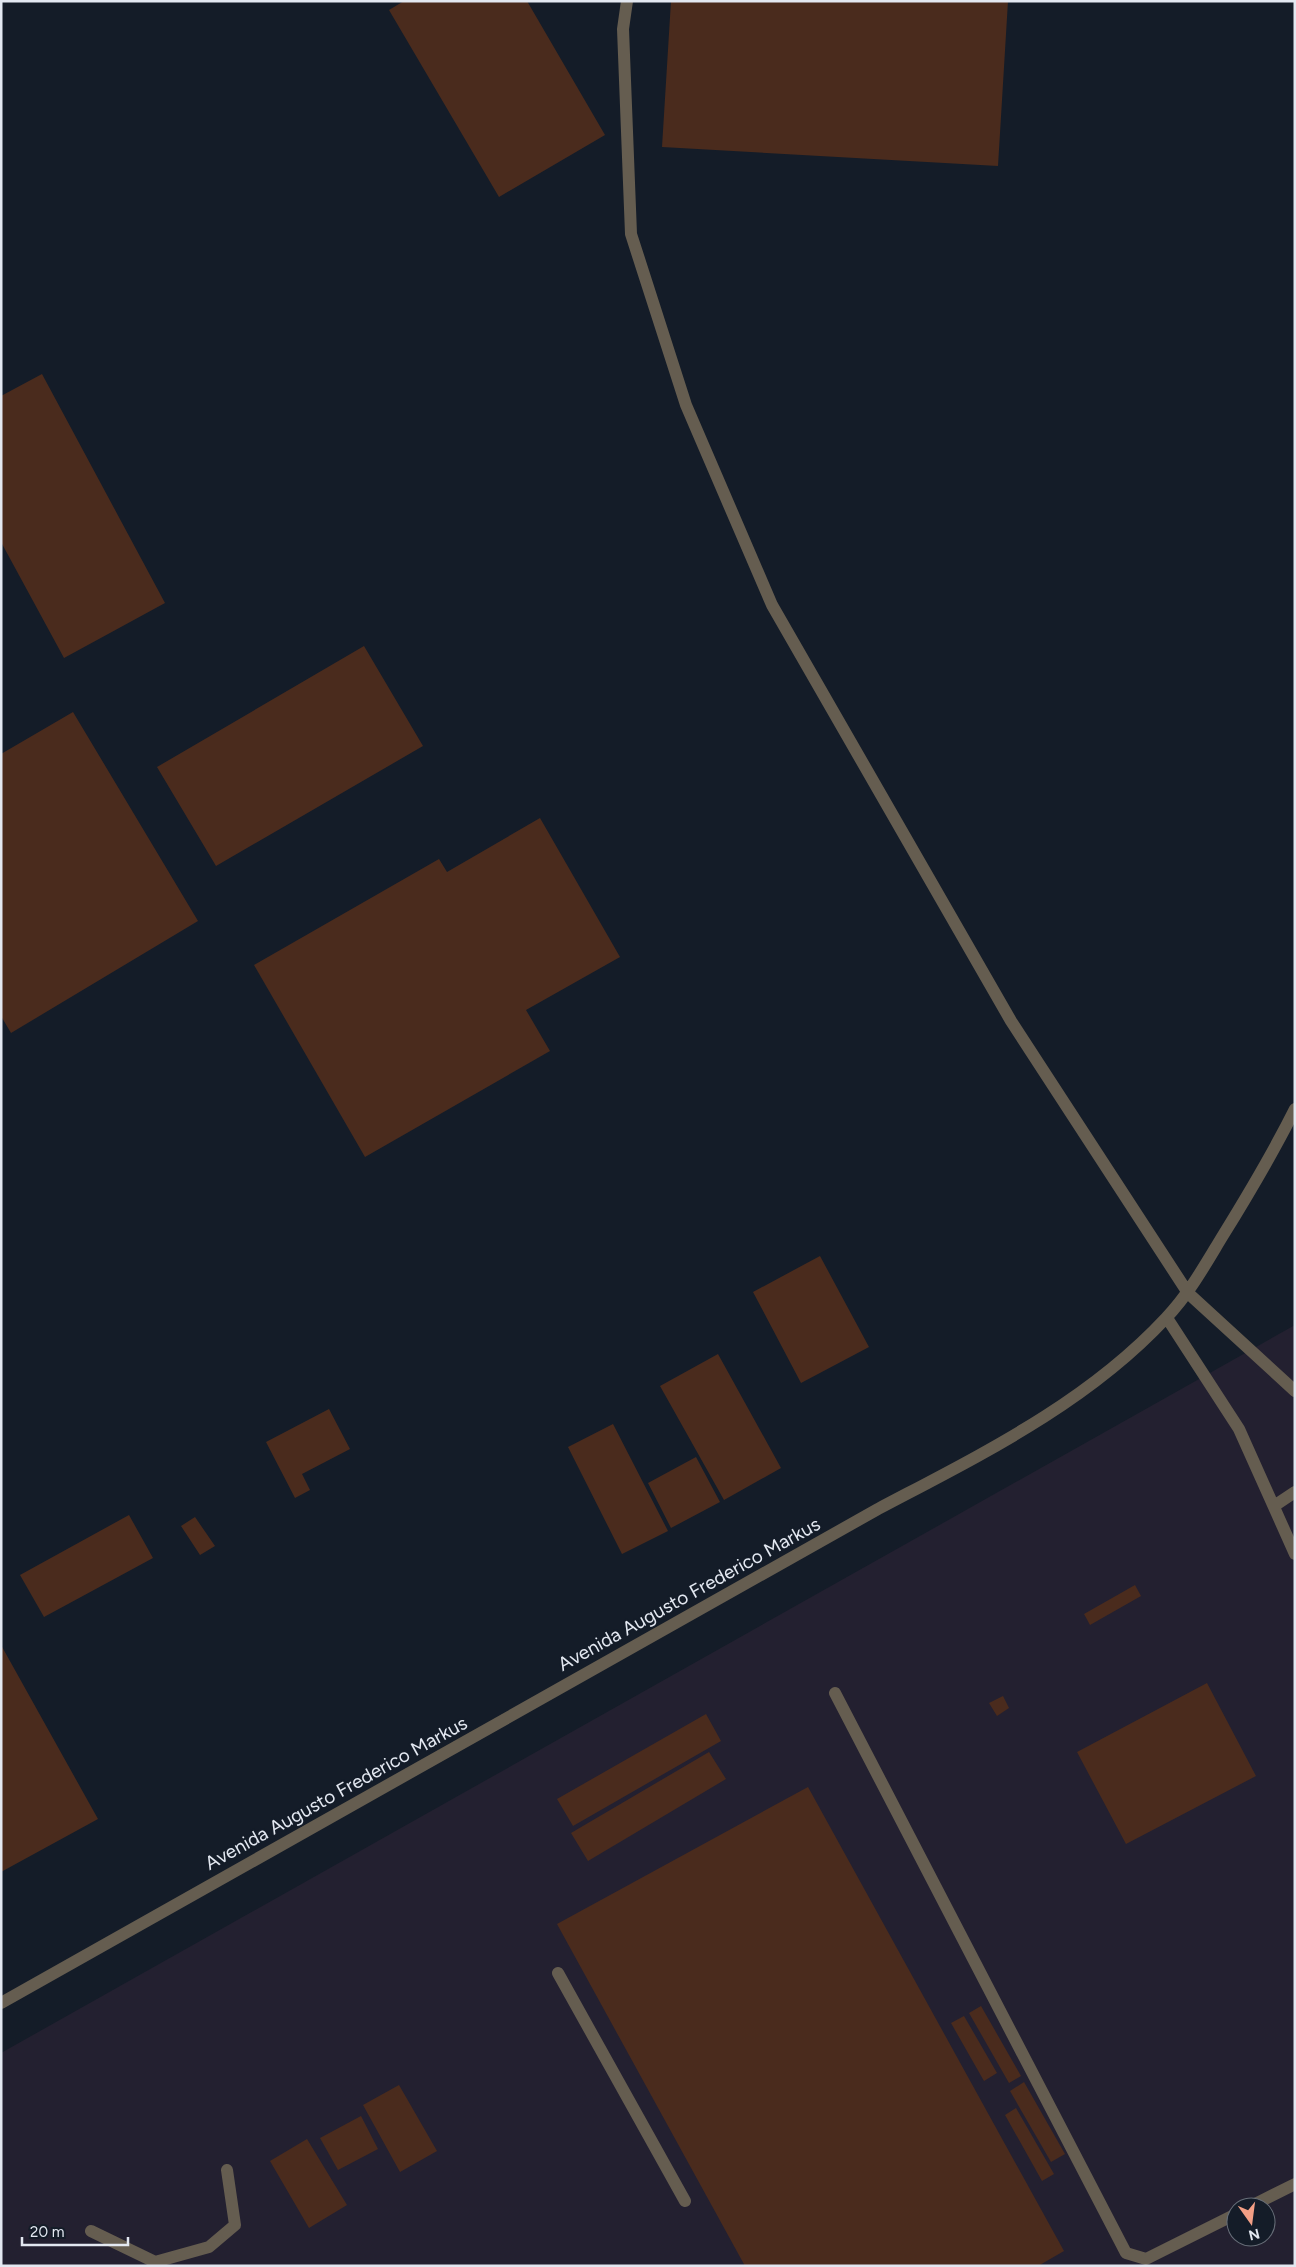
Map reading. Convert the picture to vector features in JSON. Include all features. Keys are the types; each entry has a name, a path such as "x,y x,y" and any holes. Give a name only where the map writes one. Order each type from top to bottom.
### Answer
{"street":[{"path":"628,1 623,29 631,234 686,405 768,596 1011,1021 1188,1292 1295,1391"},
{"name":"Avenida Augusto Frederico Markus","path":"1,2003 869,1514 1020,1433 1118,1366 1167,1318 1188,1292 1269,1161 1295,1109"},
{"path":"1167,1318 1239,1429 1295,1554"},
{"path":"1274,1506 1295,1492"},
{"path":"835,1693 1126,2254 1146,2259 1226,2219"},
{"path":"558,1973 685,2201"},
{"path":"92,2231 156,2262 209,2247 235,2225 227,2170"},
{"path":"1269,2197 1295,2184"}],"shaded area":[{"path":"1295,1325 1295,2266 1,2266 1,2053"}],"building":[{"path":"404,1 527,1 605,135 499,197 389,10"},
{"path":"671,1 1008,1 998,166 662,147"},
{"path":"42,374 165,603 64,658 1,542 1,396"},
{"path":"364,646 423,746 216,866 157,767"},
{"path":"73,712 198,921 11,1033 1,1016 1,754"},
{"path":"540,818 620,957 526,1010 550,1051 365,1157 254,965 439,859 447,872"},
{"path":"820,1256 869,1347 801,1383 753,1292"},
{"path":"718,1354 781,1468 724,1500 660,1386"},
{"path":"329,1409 350,1449 302,1474 310,1490 295,1498 266,1442"},
{"path":"613,1424 668,1531 622,1554 568,1447"},
{"path":"696,1457 720,1502 671,1528 648,1483"},
{"path":"129,1515 153,1558 44,1617 20,1575"},
{"path":"195,1517 215,1546 200,1555 181,1526"},
{"path":"1135,1585 1141,1596 1090,1625 1084,1614"},
{"path":"1,1645 98,1819 1,1872"},
{"path":"1207,1683 1256,1776 1126,1844 1077,1752"},
{"path":"1003,1696 1009,1708 997,1716 989,1703"},
{"path":"706,1714 721,1741 573,1826 557,1799"},
{"path":"709,1752 726,1779 588,1861 571,1833"},
{"path":"808,1787 1064,2251 1038,2266 745,2266 557,1924"},
{"path":"981,2006 1021,2076 1009,2083 969,2013"},
{"path":"964,2016 997,2073 984,2081 951,2023"},
{"path":"1024,2082 1065,2154 1051,2162 1010,2091"},
{"path":"399,2085 437,2151 400,2172 363,2105"},
{"path":"1016,2108 1054,2174 1042,2181 1005,2115"},
{"path":"361,2116 378,2149 338,2170 320,2138"},
{"path":"307,2139 347,2205 309,2228 270,2161"}]}
